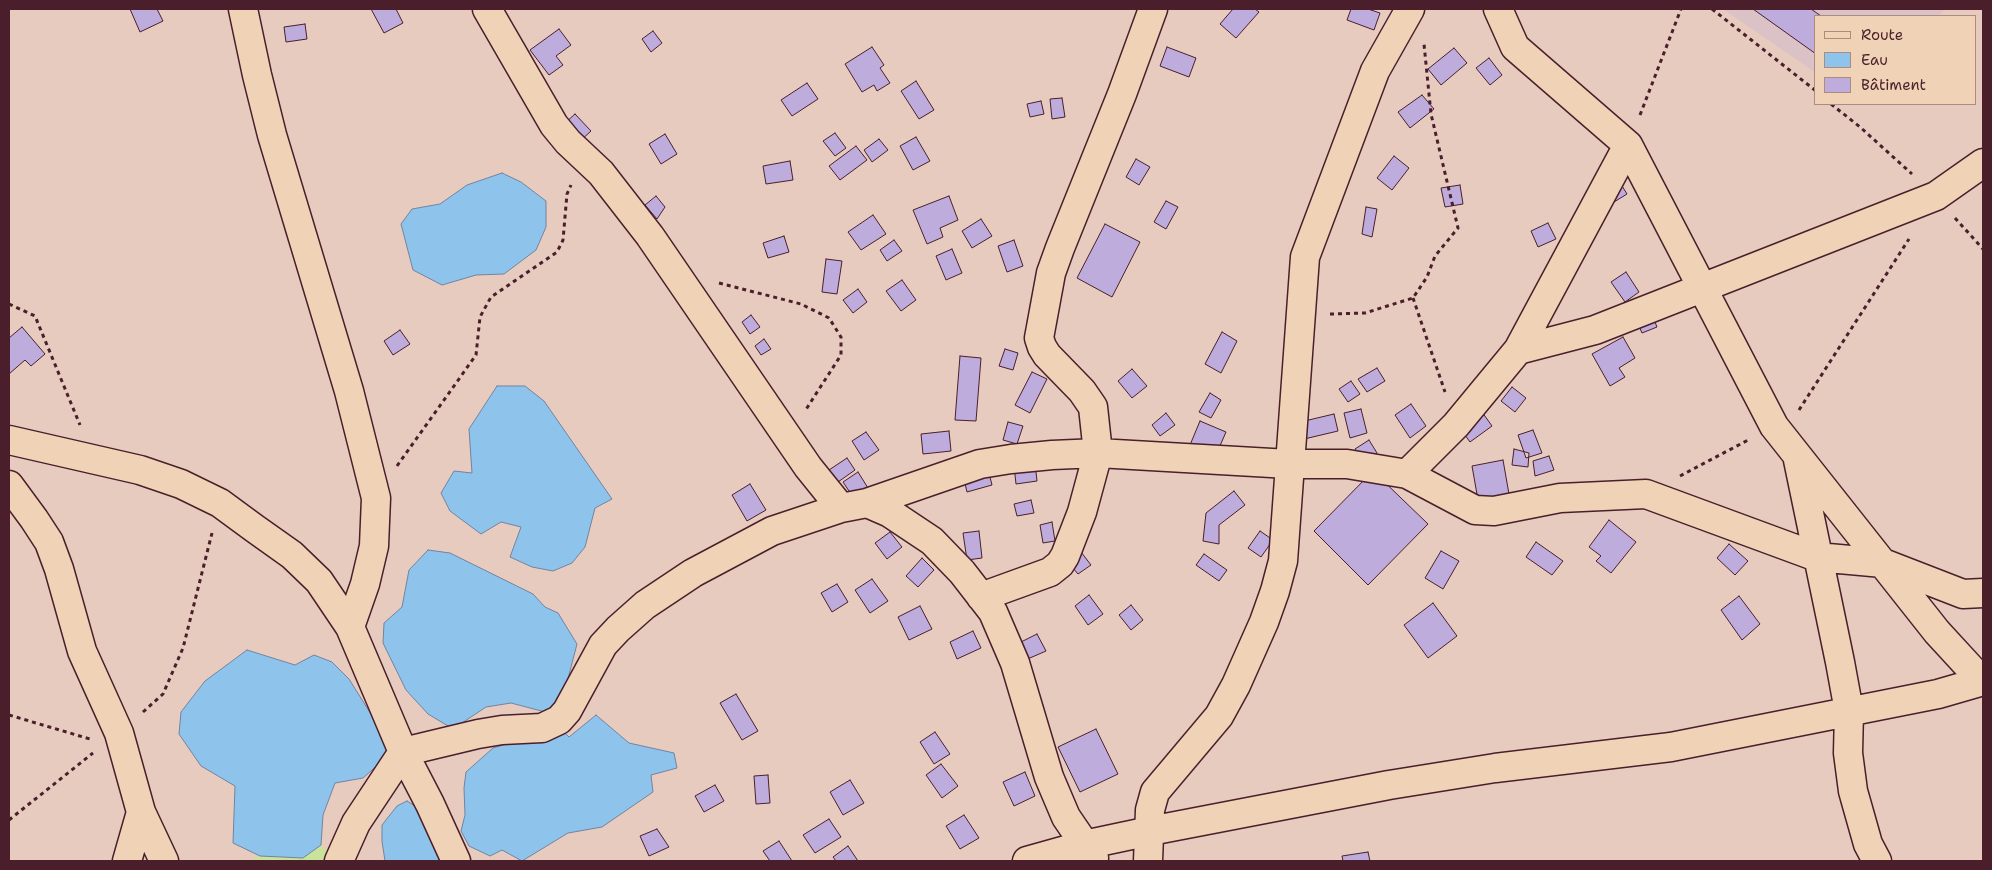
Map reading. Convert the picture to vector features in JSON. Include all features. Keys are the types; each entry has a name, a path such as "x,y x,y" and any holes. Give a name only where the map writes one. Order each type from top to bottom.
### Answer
{"street":[{"path":"243,9 272,135 349,391 376,498 374,546 365,584 350,627"},
{"path":"487,9 554,125 600,173 650,236 826,491 854,505 890,513 932,541 962,572 993,612 1015,663 1049,777 1062,809 1090,853"},
{"path":"981,598 1050,572 1060,564 1082,512 1098,453 1094,407 1082,391 1047,355 1039,338 1051,273 1122,94 1153,9"},
{"path":"1148,861 1150,810 1155,792 1219,716 1236,684 1264,622 1283,561 1305,257 1376,71 1410,9"},
{"path":"1027,861 1090,853 1150,831 1408,782 1495,768 1671,747 1938,694 1983,681 1937,632 1774,426 1628,145 1516,47 1498,9"},
{"path":"1407,474 1456,425 1518,350 1628,145"},
{"path":"1518,350 1594,330 1936,196 1983,163"},
{"path":"9,440 140,470 181,484 220,504 292,555 319,581 350,627 403,752 430,804 456,861"},
{"path":"339,861 356,823 403,752 486,733 542,728 559,720 567,711 603,645 645,605 693,573 747,544 795,522 980,464 1011,458 1052,454 1098,453 1289,464 1347,464 1407,474 1474,510 1494,512 1560,498 1646,494 1817,557 1883,563 1963,594 1983,593"},
{"path":"1797,456 1849,711 1848,753 1853,791 1868,844 1877,861"},
{"path":"9,486 34,519 48,542 59,570 82,651 112,738 141,812 164,861"},
{"path":"127,861 141,812"}],"path":[{"path":"1628,145 1681,9"},
{"path":"1712,9 1814,89"},
{"path":"1302,303 1325,314 1356,314 1413,298 1427,278 1436,256 1458,228 1431,114 1424,41"},
{"path":"1832,105 1860,126 1936,196 1983,249"},
{"path":"376,498 476,355 480,317 492,298 557,252 563,240 567,194 584,158"},
{"path":"1646,494 1774,426 1788,427 1910,237"},
{"path":"674,272 801,304 829,318 841,337 841,355 798,423 794,447"},
{"path":"1413,298 1456,425"},
{"path":"9,304 35,316 93,458"},
{"path":"9,820 112,738 163,694 184,648 220,504"},
{"path":"9,715 112,738"}],"shaded area":[{"path":"1723,9 1944,9 1940,15 1814,15 1814,72"}],"green space":[{"path":"321,845 339,861 248,861 260,856 303,858"}],"water":[{"path":"502,173 521,182 546,201 546,227 536,250 504,274 476,275 442,285 413,270 401,224 412,209 440,204 467,185"},
{"path":"497,386 525,386 544,401 612,499 595,508 585,547 572,563 553,571 532,567 510,557 521,527 501,522 481,534 450,511 441,493 454,471 472,473 469,429"},
{"path":"428,550 450,553 533,594 545,607 558,613 577,644 564,694 549,713 511,703 486,707 453,729 428,714 406,690 383,643 384,623 402,607 409,570"},
{"path":"247,650 295,665 314,655 332,662 349,679 379,727 389,755 363,778 335,783 323,815 321,845 303,858 260,856 233,843 235,786 201,766 179,734 181,712 205,681"},
{"path":"596,715 629,743 674,753 677,768 651,775 653,792 602,827 568,833 522,861 502,850 490,856 469,846 461,831 465,815 464,788 466,772 493,748 527,738 563,731 569,737"},
{"path":"407,801 420,809 442,861 385,861 382,825 397,806"}],"building":[{"path":"130,9 157,9 163,21 140,32"},
{"path":"371,9 396,9 403,23 384,33"},
{"path":"1233,9 1255,9 1259,12 1236,38 1220,24"},
{"path":"1351,9 1368,9 1380,13 1374,30 1347,20"},
{"path":"1753,9 1811,9 1820,15 1814,15 1814,53"},
{"path":"305,24 307,39 286,42 284,27"},
{"path":"559,29 571,45 556,56 563,65 549,75 530,50"},
{"path":"653,31 662,43 651,52 642,39"},
{"path":"872,47 884,65 880,68 890,83 877,91 874,85 862,92 845,64"},
{"path":"1167,47 1196,58 1189,77 1160,66"},
{"path":"1454,48 1467,63 1441,85 1428,69"},
{"path":"1489,58 1502,75 1490,85 1476,68"},
{"path":"916,81 934,110 919,119 901,91"},
{"path":"807,83 818,99 792,116 781,100"},
{"path":"1422,95 1434,109 1410,128 1398,112"},
{"path":"1062,98 1065,117 1052,119 1050,99"},
{"path":"1041,101 1044,114 1030,117 1027,104"},
{"path":"575,114 591,131 579,142 564,124"},
{"path":"835,133 846,148 835,156 823,141"},
{"path":"665,134 677,154 661,164 649,144"},
{"path":"916,137 930,161 913,170 900,146"},
{"path":"879,139 888,150 872,162 864,150"},
{"path":"856,146 867,160 840,180 829,166"},
{"path":"1394,156 1409,168 1392,190 1377,178"},
{"path":"1136,159 1150,167 1139,185 1126,177"},
{"path":"790,161 793,180 766,184 763,166"},
{"path":"1619,181 1627,194 1614,202 1606,190"},
{"path":"1460,185 1463,204 1445,207 1441,188"},
{"path":"656,196 665,207 657,219 645,205"},
{"path":"949,196 958,220 940,228 943,237 927,244 913,210"},
{"path":"1166,201 1178,207 1166,229 1154,222"},
{"path":"1366,207 1377,209 1372,237 1362,234"},
{"path":"873,215 886,234 861,250 848,232"},
{"path":"981,219 992,236 972,248 962,231"},
{"path":"1548,223 1556,239 1538,247 1531,231"},
{"path":"1105,224 1140,242 1112,297 1077,278"},
{"path":"784,236 789,252 768,258 763,243"},
{"path":"894,240 902,251 887,261 880,250"},
{"path":"1014,240 1023,266 1007,272 998,246"},
{"path":"952,249 962,273 946,280 936,256"},
{"path":"826,259 842,261 837,294 822,292"},
{"path":"1626,272 1639,292 1625,302 1611,282"},
{"path":"902,280 916,300 901,311 886,291"},
{"path":"858,289 867,302 853,313 843,300"},
{"path":"751,315 760,327 750,334 742,322"},
{"path":"1653,317 1657,327 1642,333 1638,324"},
{"path":"22,327 45,354 31,366 25,360 9,374 9,338"},
{"path":"400,330 410,344 393,355 384,341"},
{"path":"1222,332 1237,341 1221,373 1205,364"},
{"path":"1623,337 1635,358 1619,368 1625,377 1610,386 1592,354"},
{"path":"764,339 771,349 761,355 755,346"},
{"path":"1005,349 1018,353 1013,370 999,366"},
{"path":"960,356 981,358 976,421 955,420"},
{"path":"1377,368 1385,381 1367,392 1358,379"},
{"path":"1132,369 1147,386 1132,398 1118,381"},
{"path":"1032,372 1047,379 1030,413 1015,405"},
{"path":"1351,381 1360,394 1348,402 1339,389"},
{"path":"1512,387 1526,398 1515,412 1501,401"},
{"path":"1210,393 1221,400 1211,418 1199,412"},
{"path":"1411,404 1426,426 1410,438 1395,415"},
{"path":"1361,409 1367,433 1350,438 1344,413"},
{"path":"1482,412 1492,426 1470,442 1460,428"},
{"path":"1166,413 1175,425 1160,436 1152,425"},
{"path":"1334,414 1338,431 1300,440 1296,423"},
{"path":"1200,421 1226,432 1216,455 1190,445"},
{"path":"1008,422 1023,426 1017,444 1003,440"},
{"path":"1533,430 1542,453 1526,458 1518,435"},
{"path":"949,431 951,451 923,454 921,434"},
{"path":"866,432 879,450 864,460 852,441"},
{"path":"1369,440 1377,453 1364,462 1355,449"},
{"path":"1514,449 1529,453 1528,467 1512,465"},
{"path":"1549,456 1554,470 1535,476 1533,461"},
{"path":"847,458 855,470 838,482 829,470"},
{"path":"1503,460 1509,494 1478,500 1472,466"},
{"path":"1035,463 1037,481 1016,484 1014,466"},
{"path":"987,465 992,485 967,492 962,471"},
{"path":"1373,471 1428,524 1368,585 1314,531"},
{"path":"858,472 868,488 853,497 843,482"},
{"path":"750,484 766,510 747,521 732,495"},
{"path":"1234,491 1245,505 1219,525 1219,544 1203,541 1206,513"},
{"path":"1031,500 1034,513 1017,516 1014,504"},
{"path":"1609,520 1636,542 1611,573 1596,561 1601,556 1589,547"},
{"path":"1052,522 1055,541 1043,543 1040,525"},
{"path":"979,531 982,558 967,560 963,533"},
{"path":"1260,531 1273,540 1261,557 1248,548"},
{"path":"890,532 902,547 887,559 875,543"},
{"path":"1536,542 1563,561 1552,575 1526,557"},
{"path":"1729,544 1748,561 1735,575 1717,558"},
{"path":"1441,551 1459,561 1443,589 1425,578"},
{"path":"1081,552 1091,565 1078,574 1068,562"},
{"path":"1204,554 1227,570 1219,581 1196,565"},
{"path":"922,558 934,570 918,587 906,576"},
{"path":"872,579 888,601 870,613 855,590"},
{"path":"837,584 848,602 832,612 821,593"},
{"path":"1089,595 1103,614 1088,625 1075,606"},
{"path":"1739,596 1760,624 1742,640 1721,610"},
{"path":"1433,603 1457,636 1428,658 1404,625"},
{"path":"1131,605 1143,620 1131,630 1119,615"},
{"path":"920,606 932,629 909,640 898,617"},
{"path":"973,631 981,648 957,659 950,642"},
{"path":"1037,634 1046,651 1023,661 1015,645"},
{"path":"736,694 758,731 742,740 720,703"},
{"path":"1096,729 1118,774 1080,792 1058,747"},
{"path":"935,732 950,754 934,764 920,742"},
{"path":"941,764 958,786 942,798 926,775"},
{"path":"1025,772 1035,796 1014,806 1003,782"},
{"path":"768,775 770,803 756,804 754,776"},
{"path":"850,780 864,803 843,815 830,792"},
{"path":"715,785 724,801 704,812 695,796"},
{"path":"964,815 979,838 960,849 946,826"},
{"path":"829,819 841,837 815,853 803,835"},
{"path":"657,829 669,847 649,856 640,836"},
{"path":"779,841 792,861 770,861 763,851"},
{"path":"848,846 858,861 836,861 833,857"},
{"path":"1368,852 1370,861 1343,861 1342,856"}]}
